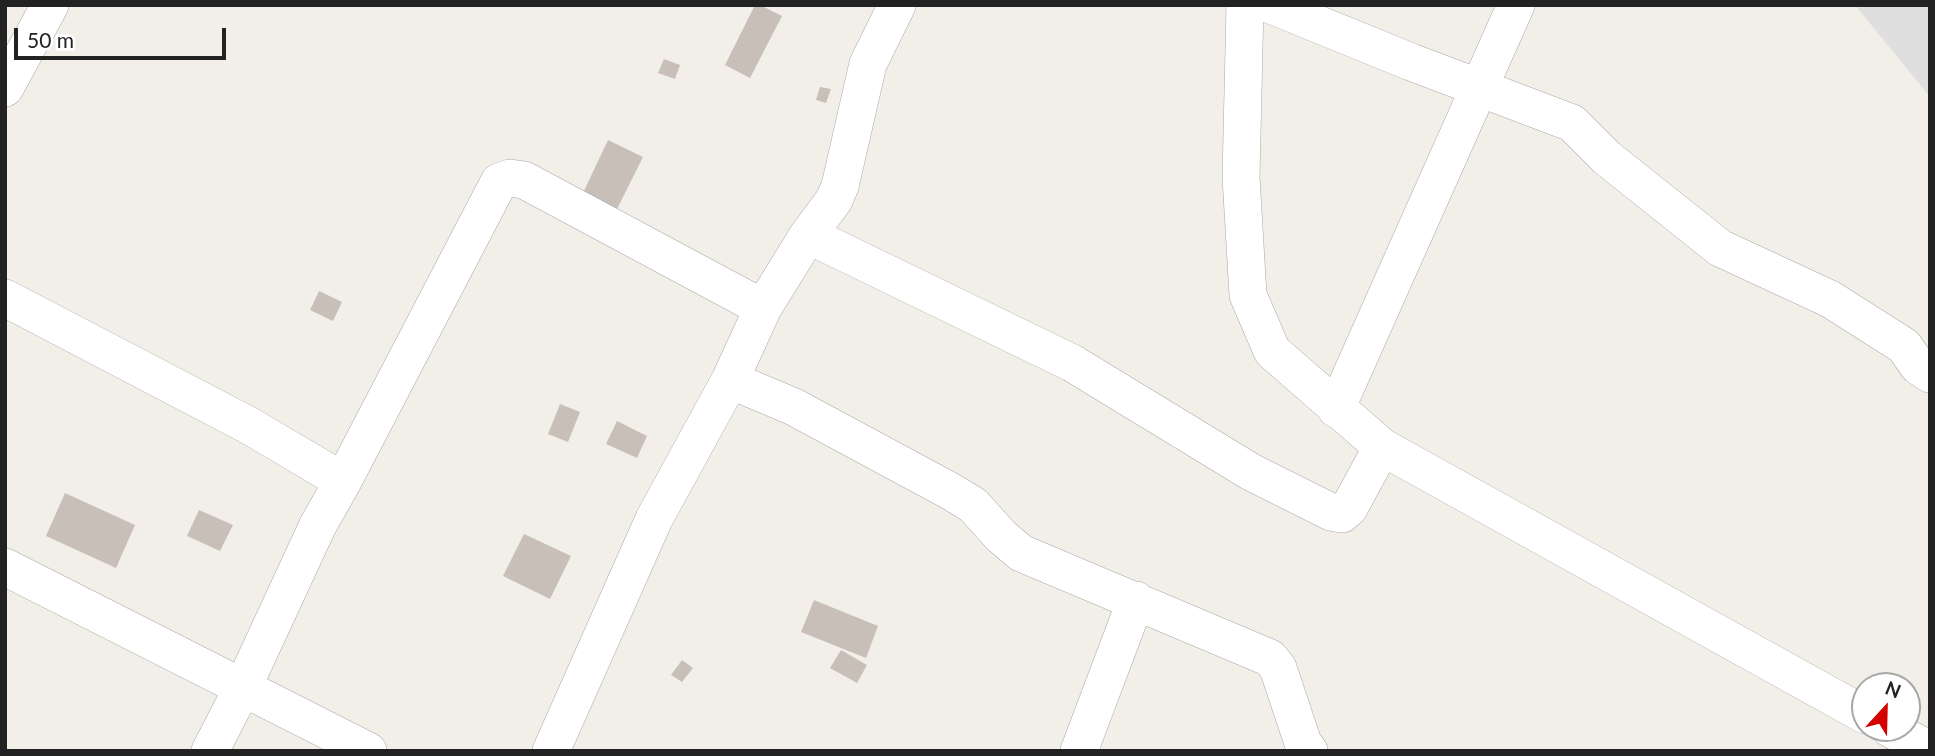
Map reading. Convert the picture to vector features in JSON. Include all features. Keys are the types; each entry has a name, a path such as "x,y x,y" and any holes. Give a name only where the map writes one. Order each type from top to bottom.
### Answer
{"street":[{"path":"5,88 50,5"},
{"path":"551,751 654,519 730,380 763,309 808,235 834,200 840,186 868,64 897,5"},
{"path":"1245,5 1241,177 1248,295 1272,351 1381,447 1851,707"},
{"path":"1271,5 1572,123 1607,158 1720,248 1830,299 1904,346 1918,366 1930,374"},
{"path":"1336,409 1516,5"},
{"path":"210,751 243,687 318,525 499,182 510,178 524,180 763,309"},
{"path":"808,235 1072,363 1251,472 1331,512 1342,514 1349,508 1381,447"},
{"path":"5,298 248,425 343,481"},
{"path":"730,380 794,407 950,491 973,505 1001,536 1021,553 1270,658 1278,668 1303,743 1310,751"},
{"path":"5,567 368,751"},
{"path":"1079,751 1136,600"}],"shaded area":[{"path":"1855,5 1930,5 1930,97"}],"building":[{"path":"755,5 782,16 750,78 725,65"},
{"path":"664,59 680,65 675,79 658,73"},
{"path":"820,87 831,89 826,103 816,100"},
{"path":"608,140 643,157 616,211 582,195"},
{"path":"319,291 342,302 333,321 310,310"},
{"path":"560,404 580,412 568,442 548,434"},
{"path":"617,421 647,436 637,458 606,444"},
{"path":"65,493 135,525 116,568 46,536"},
{"path":"199,510 233,525 220,551 187,536"},
{"path":"524,534 571,556 550,599 503,576"},
{"path":"814,600 878,626 866,658 801,632"},
{"path":"841,650 867,665 857,683 830,668"},
{"path":"682,660 693,668 682,682 671,675"}]}
